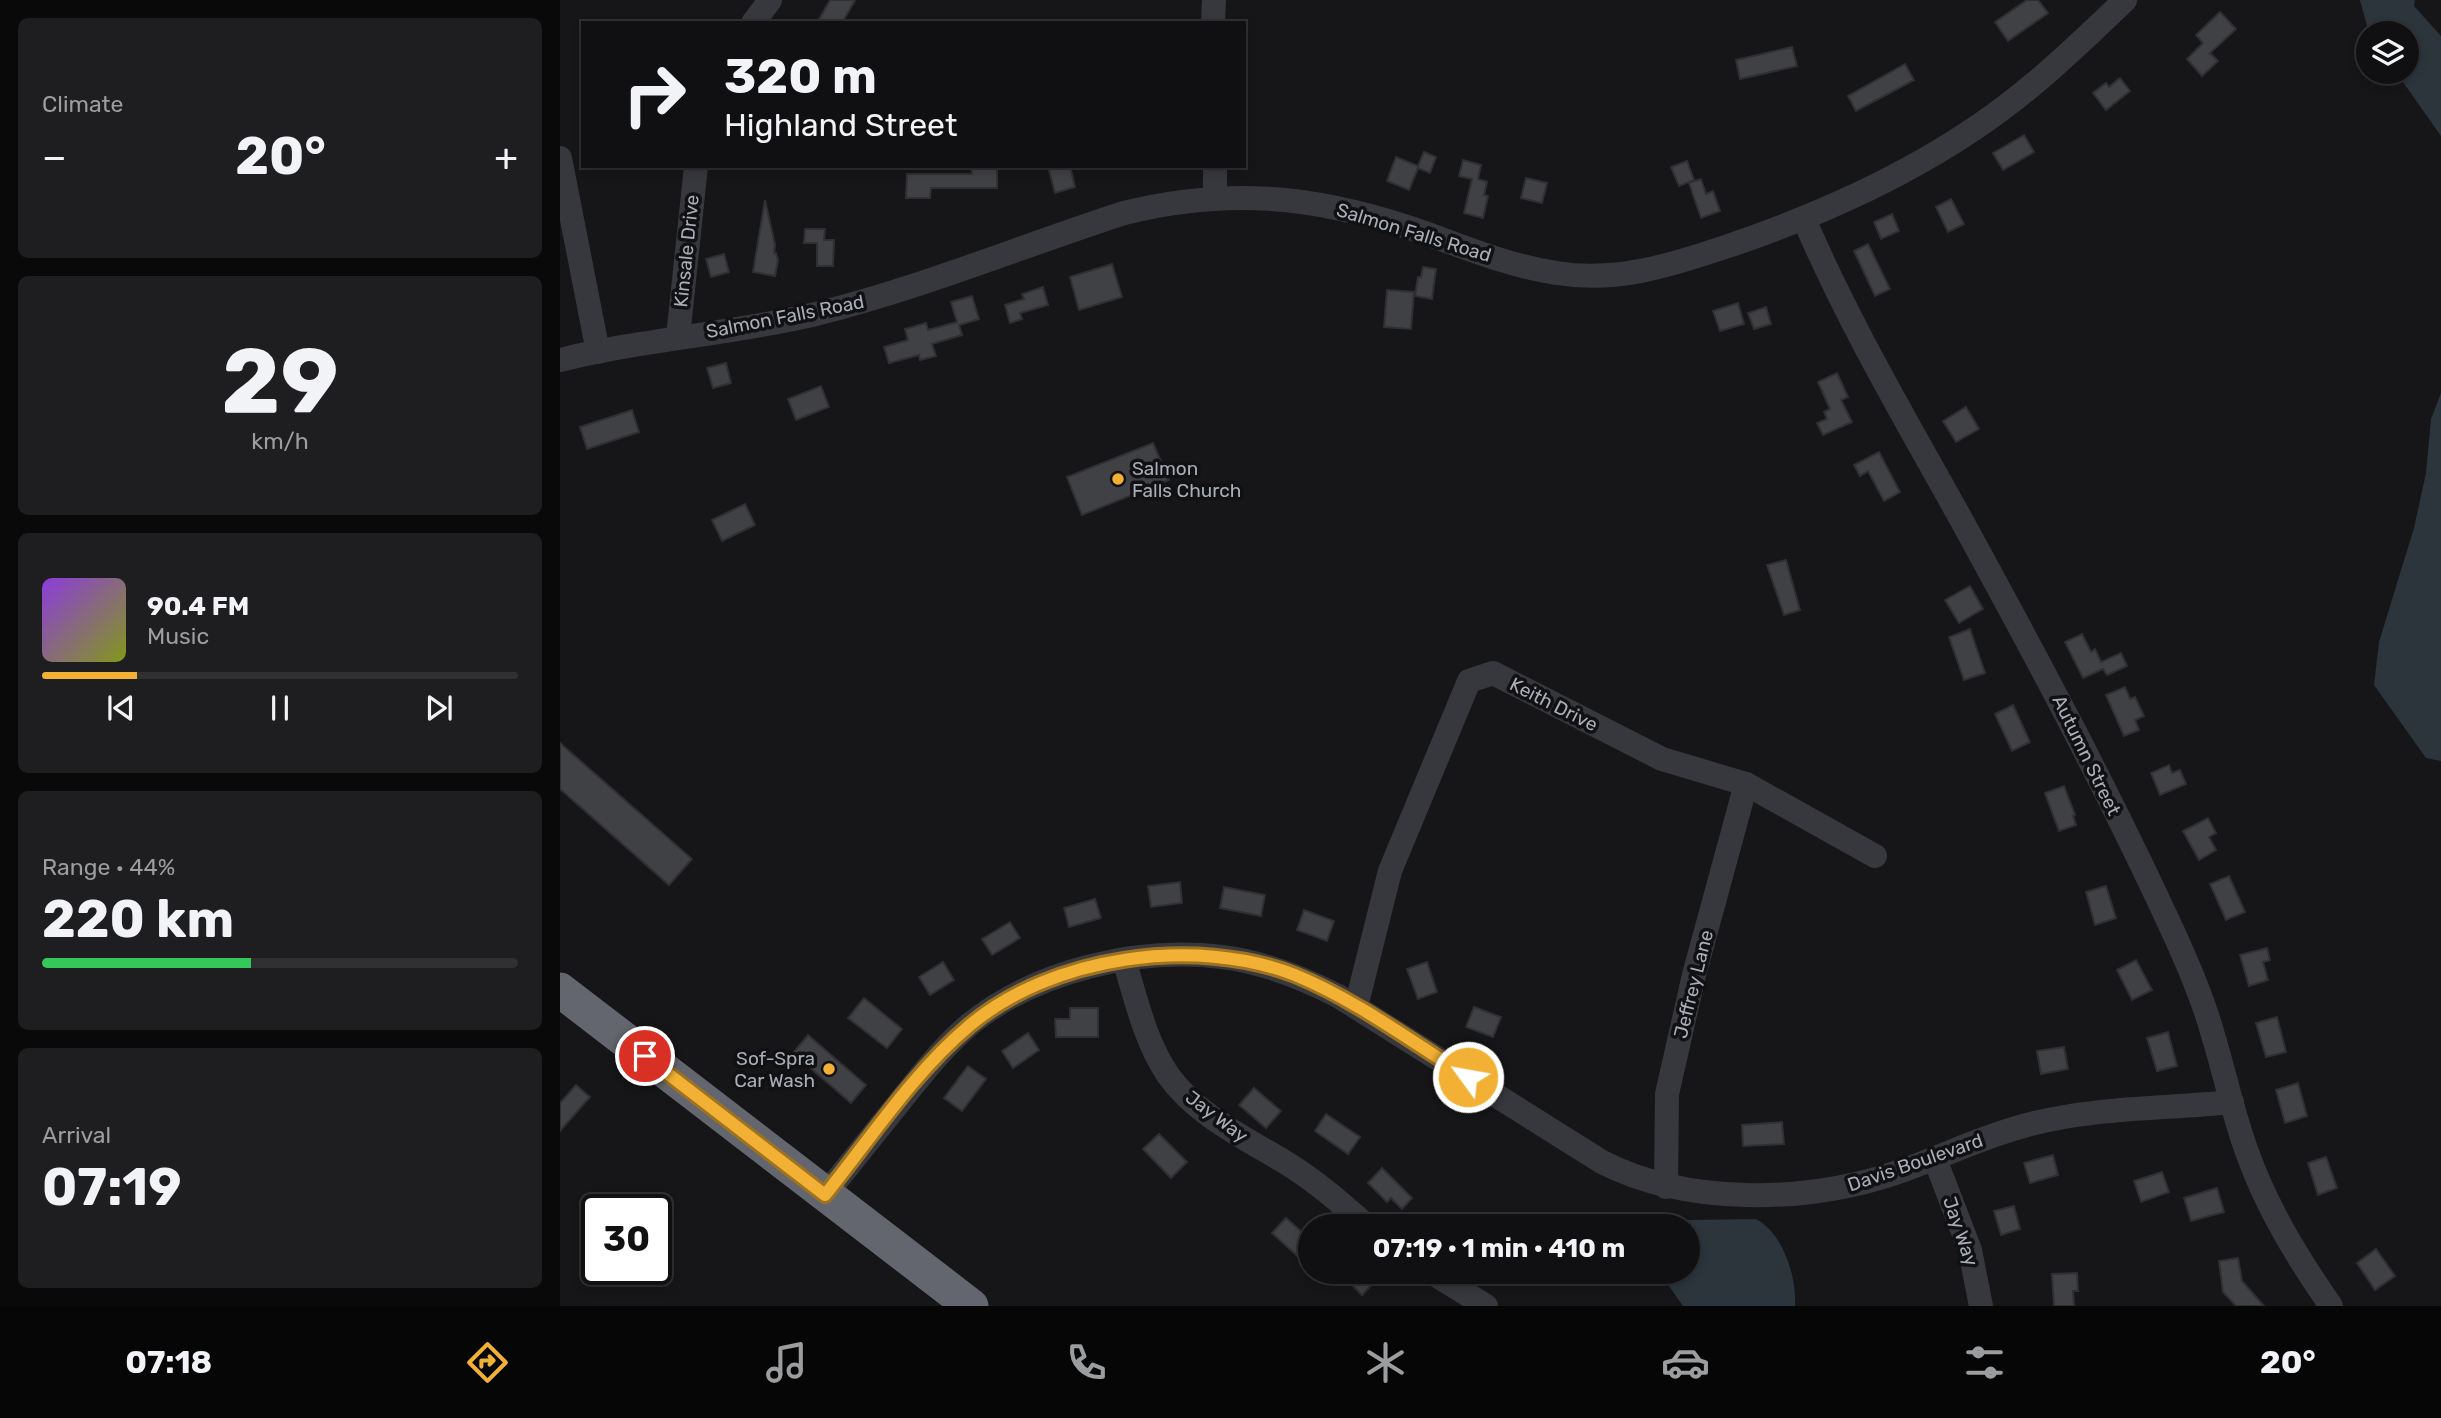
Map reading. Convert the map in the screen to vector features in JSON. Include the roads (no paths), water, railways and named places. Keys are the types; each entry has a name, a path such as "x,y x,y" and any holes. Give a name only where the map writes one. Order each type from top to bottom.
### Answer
{"highway":[{"path":"560,990 971,1306"}],"street":[{"path":"754,21 770,0"},
{"path":"1213,21 1214,0"},
{"name":"Salmon Falls Road","path":"560,360 850,305 1125,213 1215,197 1290,198 1327,205 1364,213 1521,266 1557,274 1594,277 1627,275 1668,265 1804,219 1857,197 1922,162 2035,83 2124,0"},
{"path":"560,158 598,352"},
{"name":"Kinsale Drive","path":"678,337 696,168"},
{"path":"1215,168 1215,197"},
{"name":"Autumn Street","path":"1804,219 1870,355 2052,686 2177,940 2212,1030 2247,1152 2269,1206 2300,1262 2331,1306"},
{"name":"Keith Drive","path":"1356,1007 1390,871 1469,681 1493,673 1662,760 1746,784 1875,856"},
{"name":"Jeffrey Lane","path":"1666,1187 1667,1094 1694,975 1746,784"},
{"name":"Davis Boulevard","path":"825,1195 940,1053 993,1008 1042,983 1072,972 1124,960 1198,955 1250,962 1294,975 1356,1007 1602,1162 1666,1187 1731,1193 1836,1190 1935,1159 1988,1136 2063,1116 2232,1102"},
{"name":"Jay Way","path":"1124,960 1154,1049 1168,1076 1186,1095 1235,1133 1309,1178 1352,1214"},
{"name":"Jay Way","path":"1935,1159 1970,1250 1981,1306"},
{"path":"1450,1284 1486,1306"}],"place":[{"name":"Salmon Falls Church","path":"1118,479"},
{"name":"Sof-Spra Car Wash","path":"829,1069"}]}
